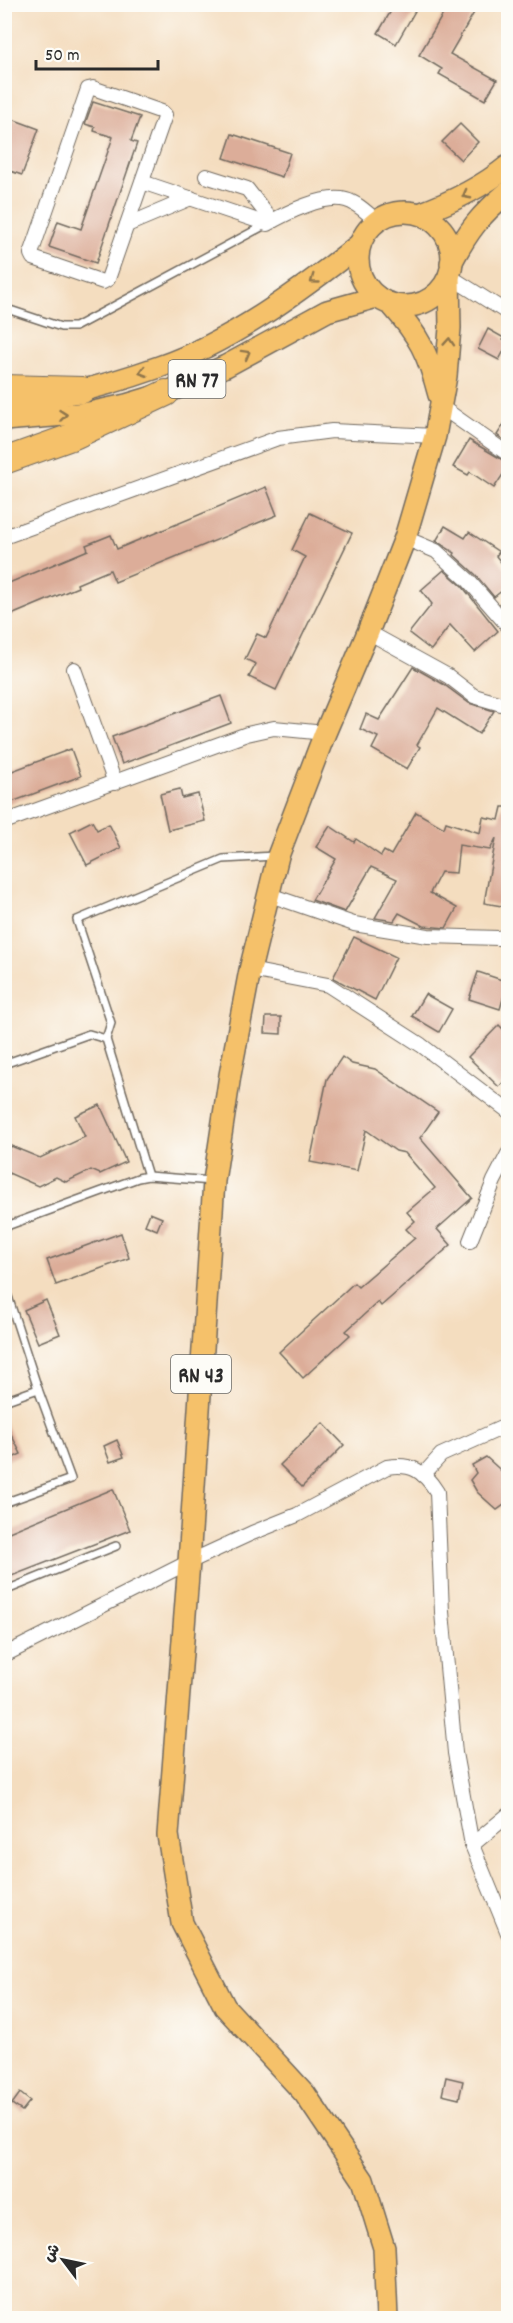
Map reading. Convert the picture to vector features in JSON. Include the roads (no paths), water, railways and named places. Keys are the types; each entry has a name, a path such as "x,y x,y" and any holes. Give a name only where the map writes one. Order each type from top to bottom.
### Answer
{"highway":[{"path":"4,388 82,390"},
{"path":"16,454 75,436 166,393"}],"main road":[{"path":"419,214 453,202 508,166"},
{"path":"384,300 408,306 424,302 438,292 470,229 493,204 508,192"},
{"path":"404,212 419,214 433,221 444,233 450,247 449,338 446,376 440,403 433,370 413,329 384,300 366,286 360,273 358,259 360,244 367,231 377,221 390,214 404,212"},
{"name":"RN 77","path":"4,405 82,390 160,367 210,344 287,299 360,244"},
{"name":"RN 77","path":"4,420 89,413 166,393 226,366 317,316 345,305 384,300"},
{"name":"RN 43","path":"387,2319 384,2248 363,2180 305,2094 225,2007 182,1923 168,1834 189,1562 214,1181 230,1075 250,970 278,855 405,538 435,436 440,403"}],"street":[{"path":"93,88 162,112 165,116 142,182 108,279 103,282 33,258 30,254 88,89 93,88"},
{"path":"206,176 247,189 269,223"},
{"path":"142,182 269,223 322,200 333,199 353,203 377,221"},
{"path":"127,225 191,198"},
{"path":"450,269 508,313"},
{"path":"440,403 508,454"},
{"path":"4,537 278,438 332,431 435,436"},
{"path":"405,538 436,551 468,580 508,626"},
{"path":"368,632 448,676 474,696 508,706"},
{"path":"74,669 115,783"},
{"path":"4,822 247,734 274,728 325,734"},
{"path":"267,894 364,926 428,936 499,938 508,935"},
{"path":"250,970 328,985 421,1045 508,1111"},
{"path":"470,1241 494,1181 508,1154"},
{"path":"423,1475 441,1455 508,1425"},
{"path":"4,1655 189,1562 297,1515 387,1467 402,1465 423,1475 437,1492 442,1612 454,1742 472,1845 508,1933"},
{"path":"472,1845 508,1815"}],"lane":[{"path":"4,308 61,327 75,327 269,223"},
{"path":"148,1176 106,1039 111,1023 77,920 223,859 278,855"},
{"path":"4,1064 89,1034 106,1039"},
{"path":"4,1212 7,1226 148,1176 214,1181"},
{"path":"4,1284 70,1479 4,1503"},
{"path":"4,1401 38,1389"},
{"path":"4,1591 116,1546"}]}
